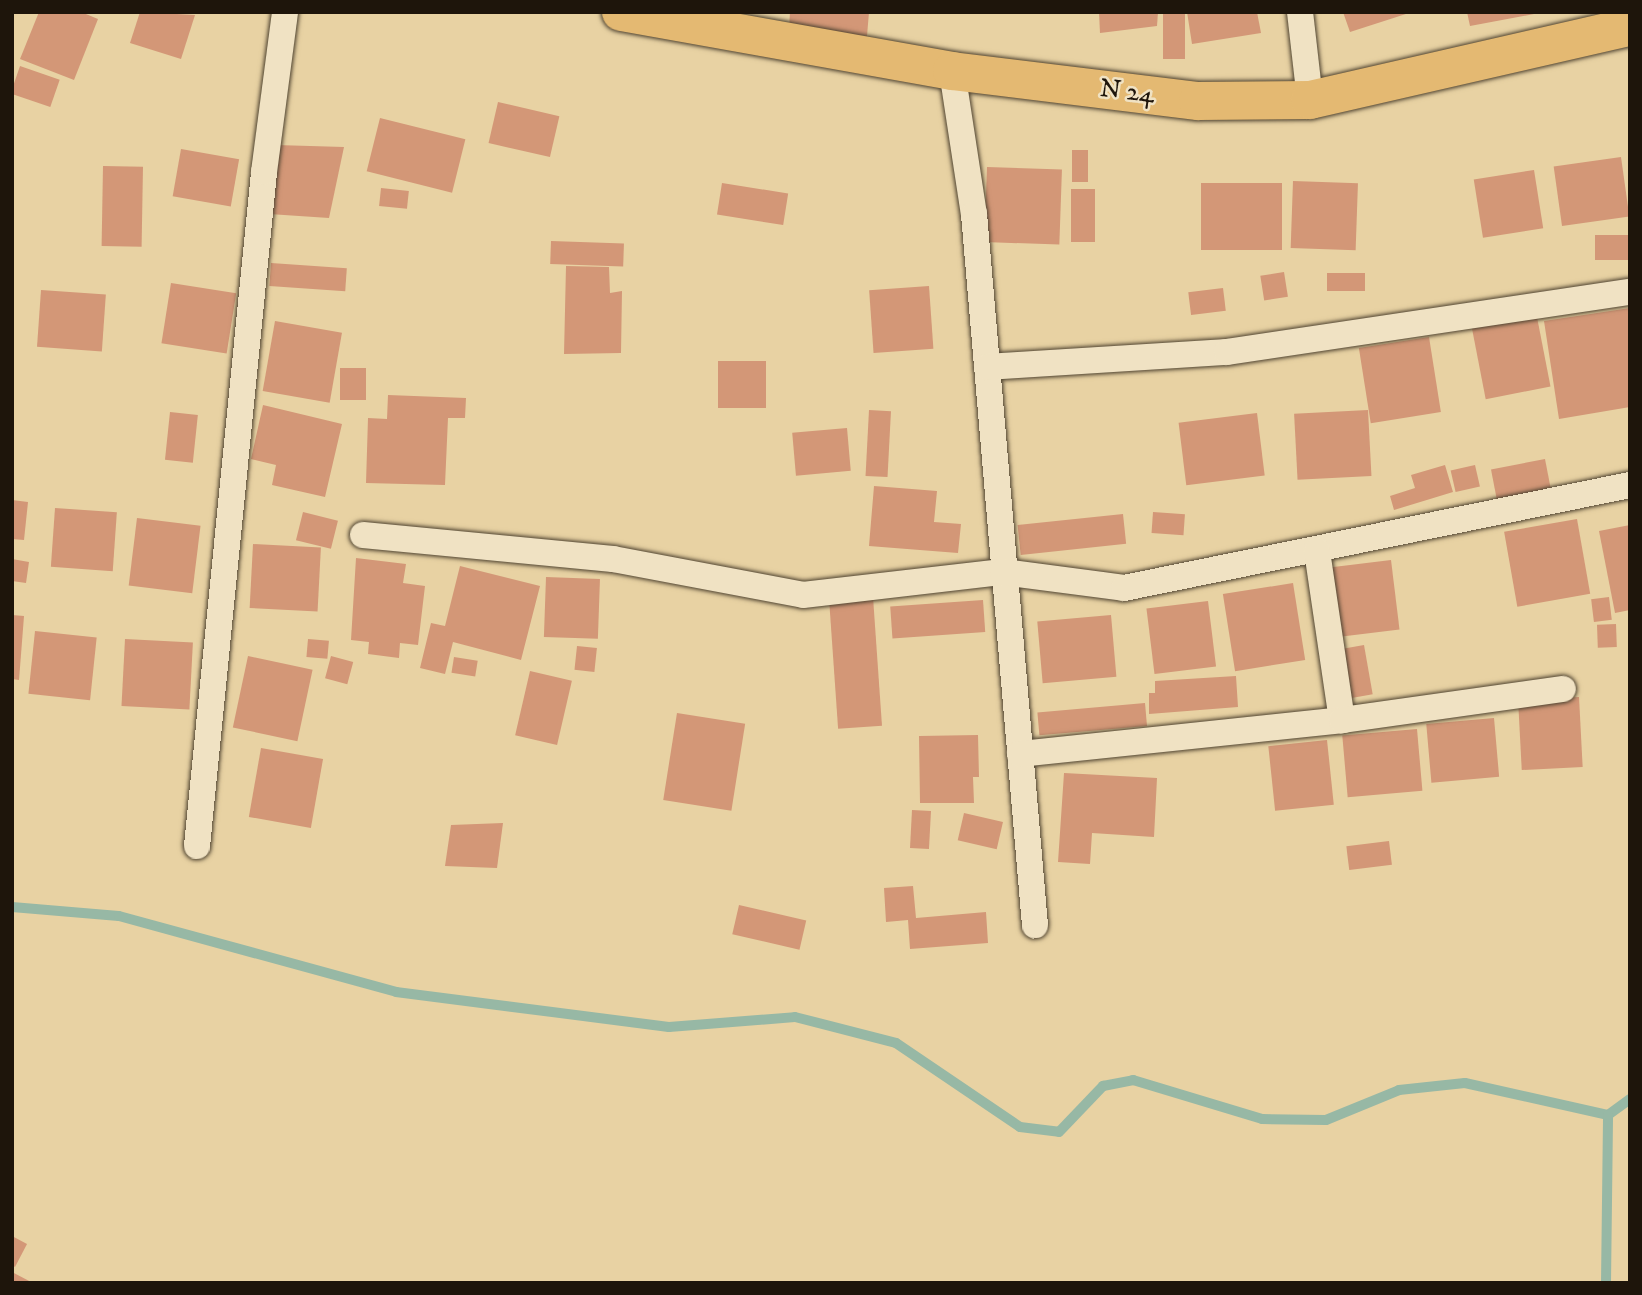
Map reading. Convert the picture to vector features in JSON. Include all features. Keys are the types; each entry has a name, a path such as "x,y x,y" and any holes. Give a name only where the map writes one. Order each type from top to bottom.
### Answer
{"main road":[{"name":"N 24","path":"621,12 952,71 1198,101 1310,100 1630,27"}],"street":[{"path":"197,846 264,172 285,12"},
{"path":"1300,12 1310,100"},
{"path":"952,71 974,214 1035,925"},
{"path":"987,368 1227,352 1630,292"},
{"path":"363,535 612,559 803,595 1003,572 1124,588 1317,551 1630,485"},
{"path":"1317,551 1342,720"},
{"path":"1020,754 1342,720 1563,690"}],"building":[{"path":"39,12 81,12 98,19 74,80 20,59"},
{"path":"140,12 195,15 181,59 130,43"},
{"path":"790,12 869,12 867,36 789,29"},
{"path":"1099,12 1158,12 1157,26 1100,33"},
{"path":"1187,12 1257,12 1261,33 1192,44"},
{"path":"1343,12 1409,12 1409,13 1350,32"},
{"path":"1467,12 1534,12 1534,14 1470,26"},
{"path":"1163,14 1185,14 1185,59 1163,59"},
{"path":"20,66 60,80 50,107 12,94"},
{"path":"498,102 559,116 550,157 489,143"},
{"path":"380,118 465,139 452,193 367,171"},
{"path":"276,145 344,147 329,218 269,214"},
{"path":"181,149 239,159 231,207 173,196"},
{"path":"1072,150 1088,150 1088,182 1072,182"},
{"path":"1621,157 1629,216 1562,226 1554,166"},
{"path":"103,166 143,167 142,247 102,246"},
{"path":"987,167 1062,170 1059,245 984,242"},
{"path":"1534,170 1543,228 1483,238 1474,180"},
{"path":"1293,181 1358,183 1356,250 1291,248"},
{"path":"722,183 788,193 783,225 717,215"},
{"path":"1201,183 1282,183 1282,250 1201,250"},
{"path":"381,188 409,191 407,209 379,206"},
{"path":"1071,189 1095,189 1095,242 1071,242"},
{"path":"1595,235 1630,235 1630,260 1595,260"},
{"path":"551,241 624,244 623,267 550,264"},
{"path":"271,263 347,268 345,291 269,286"},
{"path":"566,266 609,267 610,293 622,291 621,353 564,354"},
{"path":"1284,272 1288,297 1264,300 1260,276"},
{"path":"1327,273 1365,273 1365,291 1327,291"},
{"path":"171,283 236,293 227,354 161,343"},
{"path":"929,286 933,349 874,353 869,290"},
{"path":"1223,288 1226,311 1191,315 1188,292"},
{"path":"41,290 106,295 102,351 37,347"},
{"path":"1630,308 1630,407 1559,419 1544,321"},
{"path":"1536,312 1551,387 1486,399 1471,325"},
{"path":"275,321 342,333 330,403 263,391"},
{"path":"1429,337 1441,412 1371,423 1359,348"},
{"path":"718,361 766,361 766,408 718,408"},
{"path":"340,368 366,368 366,400 340,400"},
{"path":"388,395 466,398 465,418 448,418 445,485 366,483 368,418 387,419"},
{"path":"263,405 342,424 325,497 272,485 276,465 251,459"},
{"path":"869,410 891,411 888,477 866,476"},
{"path":"1368,410 1371,476 1298,480 1294,414"},
{"path":"170,412 198,415 193,463 165,460"},
{"path":"1257,413 1265,476 1186,485 1179,423"},
{"path":"847,428 851,471 796,476 792,433"},
{"path":"1545,459 1551,489 1497,500 1491,469"},
{"path":"1445,465 1453,492 1394,510 1390,496 1415,488 1411,475"},
{"path":"1475,465 1480,486 1456,492 1451,471"},
{"path":"874,486 937,491 934,522 961,524 958,553 869,546"},
{"path":"12,500 28,502 24,540 12,539"},
{"path":"55,508 117,512 113,571 51,567"},
{"path":"303,512 338,521 331,549 296,540"},
{"path":"1153,512 1185,514 1183,535 1152,533"},
{"path":"1123,514 1126,544 1021,555 1018,525"},
{"path":"137,518 201,526 192,593 129,585"},
{"path":"1577,519 1590,594 1517,607 1504,532"},
{"path":"1630,525 1630,610 1615,613 1599,531"},
{"path":"253,544 321,548 318,611 250,608"},
{"path":"356,558 406,564 403,583 425,586 418,645 400,643 399,658 368,654 369,642 351,640"},
{"path":"12,559 29,562 26,583 12,581"},
{"path":"1391,560 1400,629 1338,637 1329,568"},
{"path":"460,566 540,586 521,660 453,642 445,674 420,668 431,623 445,626"},
{"path":"546,577 600,579 598,639 544,637"},
{"path":"1293,583 1305,660 1235,671 1223,594"},
{"path":"873,597 882,726 838,729 829,600"},
{"path":"1609,597 1612,620 1594,622 1591,599"},
{"path":"983,600 985,632 892,638 890,606"},
{"path":"1208,601 1216,667 1155,674 1146,609"},
{"path":"12,615 24,616 19,680 12,679"},
{"path":"1111,615 1116,677 1043,683 1037,621"},
{"path":"1616,624 1617,647 1598,648 1597,625"},
{"path":"35,631 97,637 90,700 28,694"},
{"path":"125,639 193,643 189,709 121,706"},
{"path":"308,639 329,641 327,659 306,657"},
{"path":"1364,645 1373,694 1346,699 1337,650"},
{"path":"577,646 597,648 594,672 574,670"},
{"path":"248,656 313,670 297,741 233,727"},
{"path":"331,656 353,662 347,684 325,678"},
{"path":"454,657 478,661 475,677 451,673"},
{"path":"530,671 572,681 557,745 515,735"},
{"path":"1236,676 1238,707 1149,714 1149,693 1155,693 1155,681"},
{"path":"1579,697 1583,767 1522,770 1518,700"},
{"path":"1145,703 1147,726 1039,735 1037,712"},
{"path":"677,713 745,724 731,811 663,800"},
{"path":"1494,718 1499,777 1431,783 1426,724"},
{"path":"1417,729 1422,791 1348,797 1342,736"},
{"path":"978,735 979,777 973,777 974,803 920,803 919,736"},
{"path":"1327,740 1334,805 1275,811 1268,746"},
{"path":"261,748 323,759 311,828 249,817"},
{"path":"1064,773 1157,778 1154,837 1092,833 1090,864 1058,862"},
{"path":"912,810 931,811 929,849 910,848"},
{"path":"964,813 1003,822 997,849 958,840"},
{"path":"503,823 497,868 445,866 451,825"},
{"path":"1389,841 1392,865 1349,870 1346,846"},
{"path":"913,886 916,918 986,912 988,943 910,949 908,920 886,922 884,888"},
{"path":"739,905 806,921 799,950 732,934"},
{"path":"12,1236 27,1244 15,1267 12,1265"},
{"path":"12,1272 33,1283 12,1283"}],"waterway":[{"path":"12,907 119,916 396,992 669,1027 795,1017 896,1043 1020,1127 1059,1132 1103,1086 1133,1080 1262,1119 1326,1120 1399,1090 1465,1083 1608,1115 1630,1099"},
{"path":"1606,1283 1608,1115"}]}
